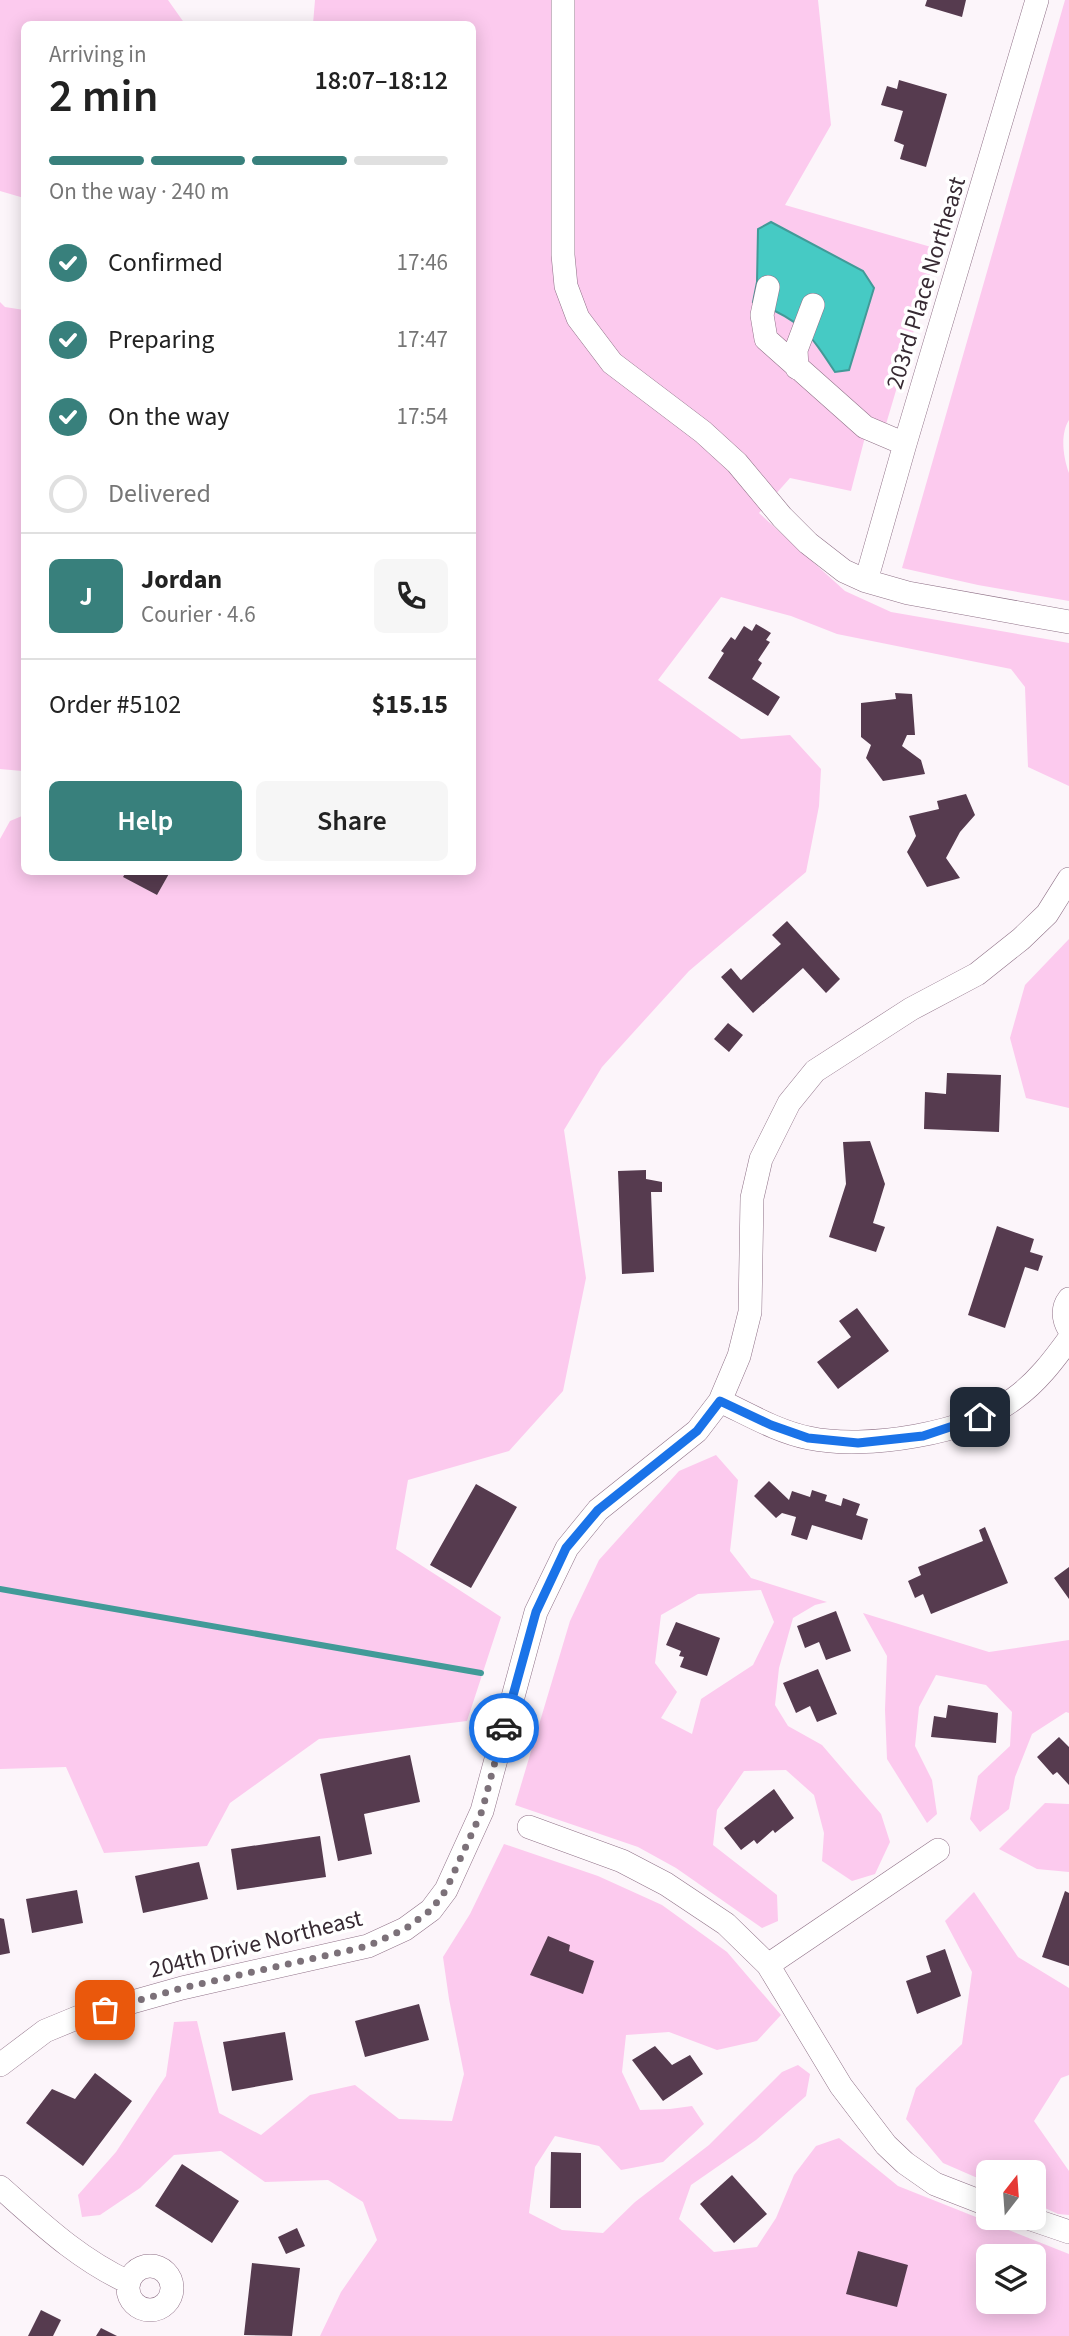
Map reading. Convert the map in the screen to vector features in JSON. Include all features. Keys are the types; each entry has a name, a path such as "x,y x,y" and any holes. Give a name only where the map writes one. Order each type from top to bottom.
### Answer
{"street":[{"path":"563,0 563,255 566,286 578,318 612,363 720,447 808,544 844,571 866,581 908,593 1069,622"},
{"name":"203rd Place Northeast","path":"866,581 1037,0"},
{"path":"768,288 762,315 766,339 865,427 905,444"},
{"path":"797,368 796,350 814,305"},
{"name":"204th Drive Northeast","path":"0,2065 45,2031 79,2017 182,1988 368,1946 405,1929 431,1910 446,1890 482,1811 536,1612 566,1548 598,1510 697,1431 720,1401 739,1356 750,1312 752,1198 761,1159 789,1103 816,1071 911,1009 977,974 1021,939 1046,914 1069,879"},
{"path":"1069,1298 1063,1311 1069,1329"},
{"path":"720,1401 771,1425 808,1438 858,1443 923,1436 980,1417 1013,1400 1046,1370 1069,1339"},
{"path":"528,1827 622,1861 666,1884 726,1924 768,1965 841,2086 886,2145 905,2163 935,2184 976,2200"},
{"path":"768,1965 938,1850"},
{"path":"0,2187 70,2248 108,2273 128,2282"},
{"path":"1046,2224 1069,2232"}],"shaded area":[{"path":"0,0 168,0 183,21 21,21 21,197 0,191"},
{"path":"315,0 818,0 831,125 785,205 938,249 881,441 865,437 851,491 790,478 759,513 845,591 891,612 1069,643 1069,786 1028,767 1025,687 1011,669 837,634 791,616 721,597 658,680 741,739 790,735 821,769 819,806 806,872 689,971 602,1067 564,1130 586,1278 563,1391 509,1451 408,1480 396,1549 501,1617 467,1721 319,1739 230,1803 207,1846 104,1853 66,1767 0,1769 0,839 10,821 21,816 21,875 125,875 124,877 157,895 168,875 476,875 476,21 313,21"},
{"path":"1065,0 1069,0 1069,420 1064,432 1063,446 1069,473 1069,601 902,568"},
{"path":"0,302 5,307 21,310 21,771 0,769"},
{"path":"1069,939 1069,1108 1026,1098 1010,1038 1025,985"},
{"path":"716,1455 738,1480 730,1551 751,1578 827,1602 815,1605 793,1618 779,1668 775,1705 788,1726 822,1745 881,1814 890,1842 875,1874 852,1881 822,1861 824,1833 814,1795 786,1770 744,1771 717,1810 713,1845 777,1895 778,1921 762,1928 676,1868 638,1847 515,1805 570,1621 599,1560 679,1471","holes":["761,1590 774,1622 753,1665 701,1699 692,1734 661,1718 677,1692 655,1663 661,1615 698,1594"]},
{"path":"863,1613 989,1652 1069,1640 1069,1713 1066,1712 1032,1734 1015,1777 1009,1809 980,1832 970,1819 978,1776 1010,1746 1012,1712 986,1685 936,1675 919,1707 915,1746 932,1780 937,1814 927,1823 887,1759 887,1656"},
{"path":"1045,1803 1069,1804 1069,1872 1037,1869 999,1849"},
{"path":"504,1844 598,1876 662,1905 727,1952 781,2015 757,2041 717,2050 669,2032 626,2035 622,2072 640,2110 692,2106 704,2124 663,2162 621,2170 599,2146 555,2136 535,2167 529,2213 562,2230 603,2233 635,2202 709,2145 782,2072 798,2065 810,2074 806,2096 756,2140 691,2185 679,2219 714,2252 757,2247 776,2218 794,2175 816,2146 839,2138 898,2186 976,2217 976,2230 1009,2230 1044,2244 976,2244 976,2314 1046,2314 1046,2245 1069,2254 1069,2336 320,2336 341,2292 377,2240 363,2202 328,2180 265,2182 221,2151 174,2155 140,2188 100,2215 82,2217 78,2195 116,2152 166,2076 174,2022 197,2021 219,2113 261,2135 310,2095 355,2085 399,2119 452,2121 464,2074 443,1957 470,1914"},
{"path":"974,1892 1018,1957 1069,1988 1069,2075 1061,2078 1034,2121 1069,2171 1069,2215 1046,2208 1046,2160 976,2160 976,2177 943,2163 906,2119 916,2088 962,2044 972,1972 945,1921"}],"water":[{"path":"771,222 863,271 874,288 849,370 835,372 802,328 782,314 753,302 757,282 758,229"}],"building":[{"path":"927,0 966,0 962,17 925,6"},
{"path":"899,80 947,94 926,167 900,159 904,145 894,141 903,111 881,105 887,86 897,89"},
{"path":"756,624 771,633 766,640 770,642 758,660 762,663 752,679 780,697 768,716 708,678 731,637 735,640 744,626 752,631"},
{"path":"895,693 912,694 915,735 907,735 902,746 921,760 925,774 883,781 866,758 871,745 861,737 861,703 896,699"},
{"path":"966,794 975,815 960,832 946,858 960,878 927,887 907,852 916,836 909,816 939,809 937,801"},
{"path":"124,875 168,875 157,895 123,877"},
{"path":"787,921 840,979 826,993 803,968 753,1013 721,977 731,968 741,980 781,944 772,935"},
{"path":"728,1023 743,1035 729,1052 714,1039"},
{"path":"947,1073 1001,1075 999,1132 924,1129 925,1092 946,1094"},
{"path":"870,1141 885,1184 873,1223 885,1227 876,1252 829,1237 846,1184 843,1142"},
{"path":"646,1170 646,1179 662,1182 662,1192 651,1192 654,1272 622,1274 618,1171"},
{"path":"997,1226 1034,1239 1030,1252 1043,1256 1038,1271 1025,1267 1005,1328 968,1315"},
{"path":"857,1308 889,1351 838,1389 817,1362 851,1337 839,1321"},
{"path":"769,1481 789,1500 792,1491 810,1497 812,1490 827,1495 825,1501 841,1506 843,1498 860,1504 856,1515 868,1519 862,1540 812,1525 807,1540 791,1535 796,1517 782,1513 776,1518 754,1496"},
{"path":"476,1484 517,1507 471,1588 430,1565"},
{"path":"985,1527 1008,1583 931,1614 923,1594 915,1598 908,1581 921,1575 918,1567 983,1541 979,1530"},
{"path":"1069,1567 1069,1599 1054,1578"},
{"path":"836,1611 851,1651 826,1660 819,1642 805,1648 797,1626"},
{"path":"676,1622 720,1638 707,1676 680,1667 684,1657 679,1656 681,1651 666,1645"},
{"path":"818,1669 837,1714 817,1722 810,1706 796,1713 783,1683"},
{"path":"948,1705 998,1713 996,1743 931,1737 934,1716 946,1718"},
{"path":"1059,1737 1069,1747 1069,1785 1057,1772 1053,1775 1037,1757"},
{"path":"410,1755 420,1802 364,1814 372,1854 338,1861 320,1774"},
{"path":"774,1789 794,1818 775,1833 773,1830 757,1844 754,1840 741,1850 724,1828"},
{"path":"320,1836 326,1877 237,1890 231,1849"},
{"path":"199,1862 208,1899 143,1913 135,1876"},
{"path":"77,1890 83,1923 32,1933 26,1899"},
{"path":"1065,1891 1069,1893 1069,1966 1042,1957"},
{"path":"0,1918 4,1919 10,1953 0,1955"},
{"path":"548,1936 570,1945 569,1951 594,1961 583,1994 530,1975"},
{"path":"945,1949 961,1996 917,2014 906,1981 931,1972 926,1956"},
{"path":"419,2004 429,2040 365,2057 355,2021"},
{"path":"285,2032 293,2080 232,2091 223,2042"},
{"path":"655,2046 672,2065 690,2055 703,2074 663,2101 632,2060"},
{"path":"95,2073 132,2101 83,2166 26,2123 52,2089 75,2099"},
{"path":"551,2152 581,2153 581,2208 550,2208"},
{"path":"182,2164 239,2201 212,2243 155,2206"},
{"path":"732,2175 767,2214 734,2243 700,2204"},
{"path":"297,2228 305,2246 286,2254 278,2237"},
{"path":"858,2251 908,2265 897,2307 846,2294"},
{"path":"252,2263 300,2268 292,2336 244,2335"},
{"path":"41,2310 61,2320 53,2336 28,2336"},
{"path":"101,2328 117,2336 96,2336"}],"waterway":[{"path":"0,1589 481,1673"}],"way so far":[{"path":"105,2010 182,1988 368,1946 405,1929 431,1910 446,1890 482,1811 504,1728"}],"route":[{"path":"504,1728 536,1612 566,1548 598,1510 697,1431 720,1401 771,1425 808,1438 858,1443 923,1436 980,1417"}]}
